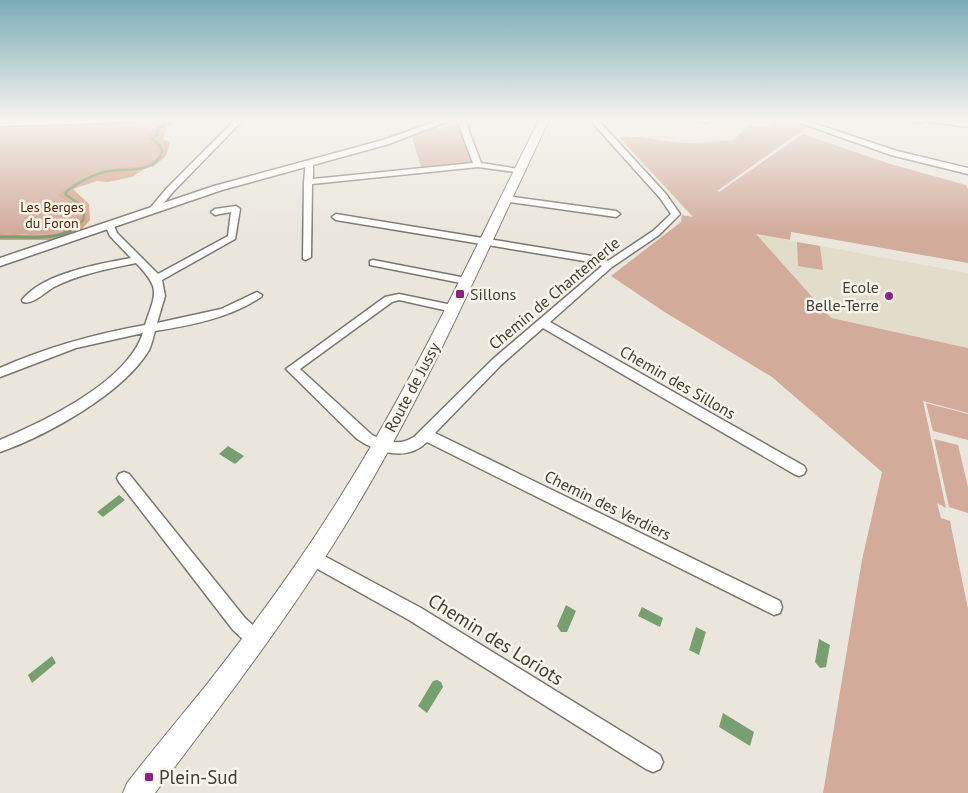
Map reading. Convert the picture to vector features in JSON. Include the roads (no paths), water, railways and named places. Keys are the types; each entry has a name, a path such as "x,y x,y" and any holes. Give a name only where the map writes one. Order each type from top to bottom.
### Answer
{"main road":[{"name":"Route de Jussy","path":"138,793 199,715 313,558 406,400 526,157"}],"street":[{"path":"154,209 202,157"},
{"path":"0,262 233,183 331,157"},
{"path":"476,157 478,165"},
{"name":"Chemin de Chantemerle","path":"381,445 397,449 414,446 496,362 541,322 609,265 656,233 676,214 663,196 628,157"},
{"path":"910,157 968,171"},
{"path":"933,157 968,166"},
{"path":"306,258 309,163"},
{"path":"308,182 478,165 519,171"},
{"path":"506,199 616,214"},
{"path":"157,279 232,237 236,208 215,212"},
{"path":"336,217 601,261 609,265"},
{"path":"0,446 48,425 79,406 121,376 140,354 148,341 160,296 157,279 113,234 110,225"},
{"path":"27,300 40,290 74,275 137,260"},
{"path":"373,263 466,281"},
{"path":"0,373 24,362 95,338 215,314 247,303 257,295"},
{"path":"381,445 365,436 292,369 388,299 399,297 453,308"},
{"name":"Chemin des Sillons","path":"541,322 799,470"},
{"name":"Chemin des Verdiers","path":"426,435 774,607"},
{"path":"124,478 239,624 255,639"},
{"name":"Chemin des Loriots","path":"313,558 415,614 653,762"}],"waterway":[{"path":"77,227 83,220 85,208 65,194 66,192 84,180 104,172 145,167 153,164 159,157"},
{"path":"0,237 59,235 77,227"}],"place":[{"name":"Sillons","path":"460,294"},
{"name":"Ecole Belle-Terre","path":"889,296"},
{"name":"Plein-Sud","path":"149,777"}],"park label":[{"name":"Les Berges du Foron","path":"52,216"}]}
